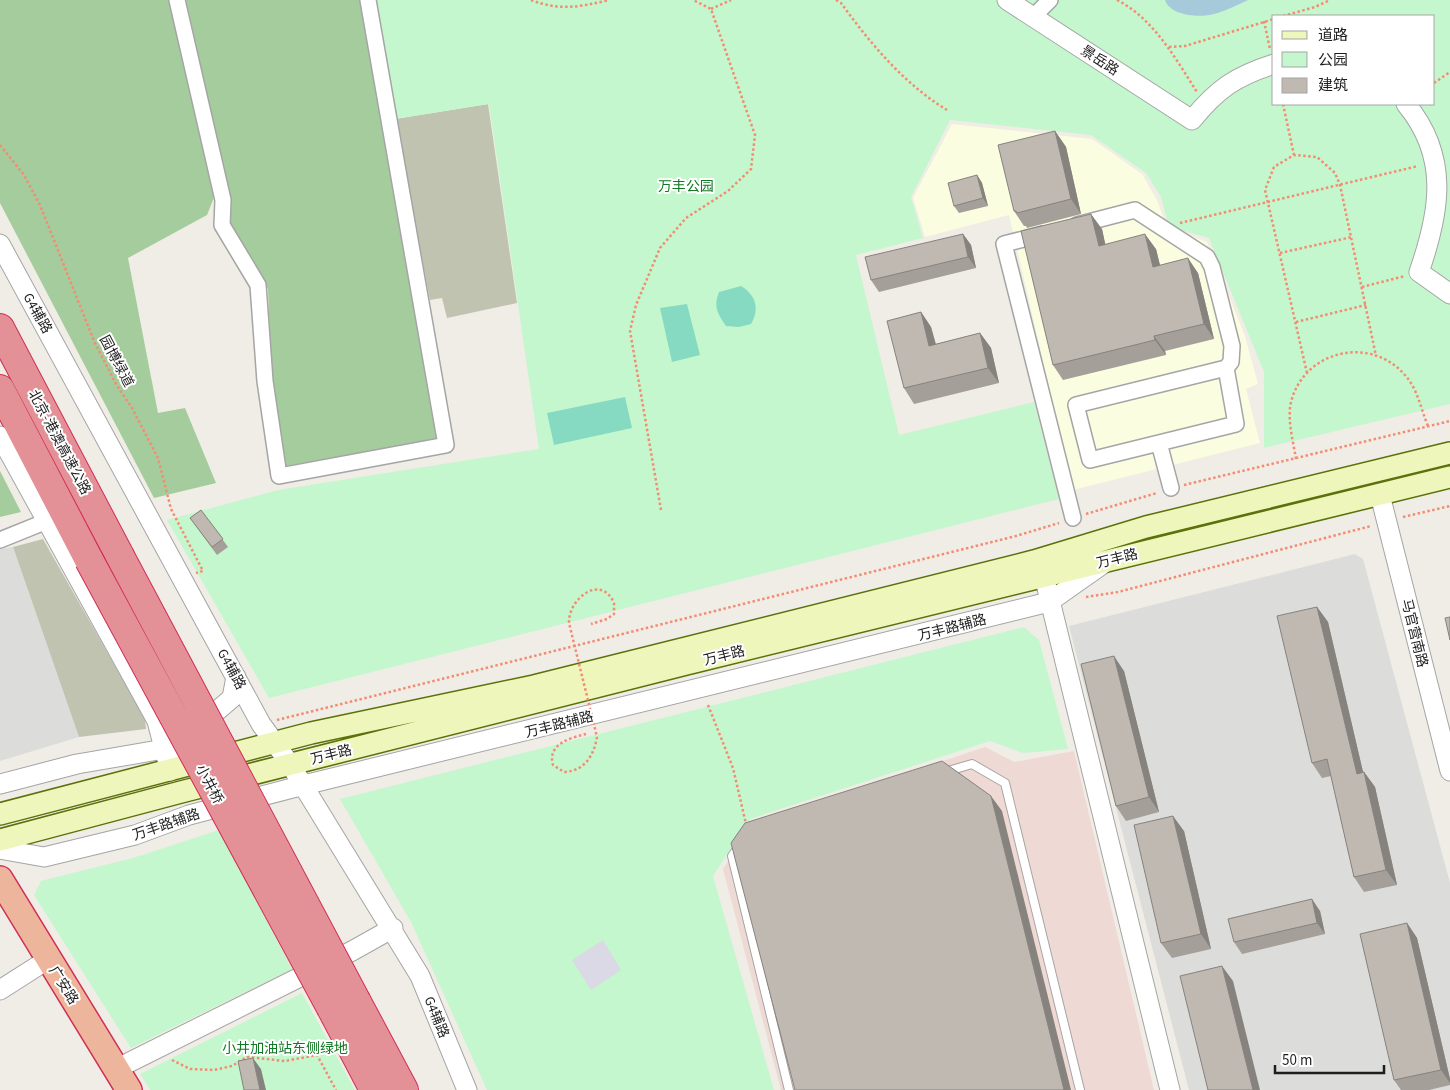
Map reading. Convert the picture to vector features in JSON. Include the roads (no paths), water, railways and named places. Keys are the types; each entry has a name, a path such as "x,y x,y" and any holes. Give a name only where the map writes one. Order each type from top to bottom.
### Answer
{"highway":[{"name":"北京-港澳高速公路","path":"0,328 120,556"},
{"name":"北京-港澳高速公路","path":"0,389 89,560"},
{"name":"小井桥","path":"120,556 404,1090"},
{"name":"小井桥","path":"89,560 374,1090"},
{"name":"广安路","path":"0,879 47,960 129,1090"}],"main road":[{"name":"万丰路","path":"0,814 275,742 534,686 1034,561 1146,527 1450,453"},
{"name":"万丰路","path":"0,840 290,764 1450,477"}],"street":[{"path":"177,0 222,200 222,225 258,286 265,381 279,476 446,445 368,0"},
{"name":"景岳路","path":"1007,0 1192,120 1205,104 1227,84 1272,65"},
{"path":"1033,16 1050,0"},
{"path":"1407,105 1418,118 1433,152 1438,188 1433,233 1419,272 1450,294"},
{"path":"1073,518 1004,244 1135,210 1207,257 1212,267 1232,346 1232,362 1226,368 1076,405 1090,460 1236,424 1226,368"},
{"name":"G4辅路","path":"0,244 261,724 304,785 420,976 467,1090"},
{"path":"0,436 158,721 170,771"},
{"path":"1159,443 1171,488"},
{"name":"马官营南路","path":"1380,495 1450,771"},
{"path":"0,540 47,521"},
{"name":"万丰路辅路","path":"0,849 44,857 135,835 189,815 304,785 1049,602 1107,561"},
{"path":"1044,576 1170,1090"},
{"path":"158,721 184,721 218,710 232,698 236,677"},
{"path":"0,784 77,764 164,749 193,765"},
{"path":"116,1069 352,951 392,928"},
{"path":"0,990 47,960"}],"lane":[{"path":"935,776 972,764 1005,783 1080,1090"},
{"path":"749,834 732,856 789,1090"}],"water":[{"path":"1165,0 1248,0 1218,13 1194,16 1173,10"}],"park label":[{"name":"万丰公园","path":"686,186"},
{"name":"小井加油站东侧绿地","path":"285,1048"}]}
